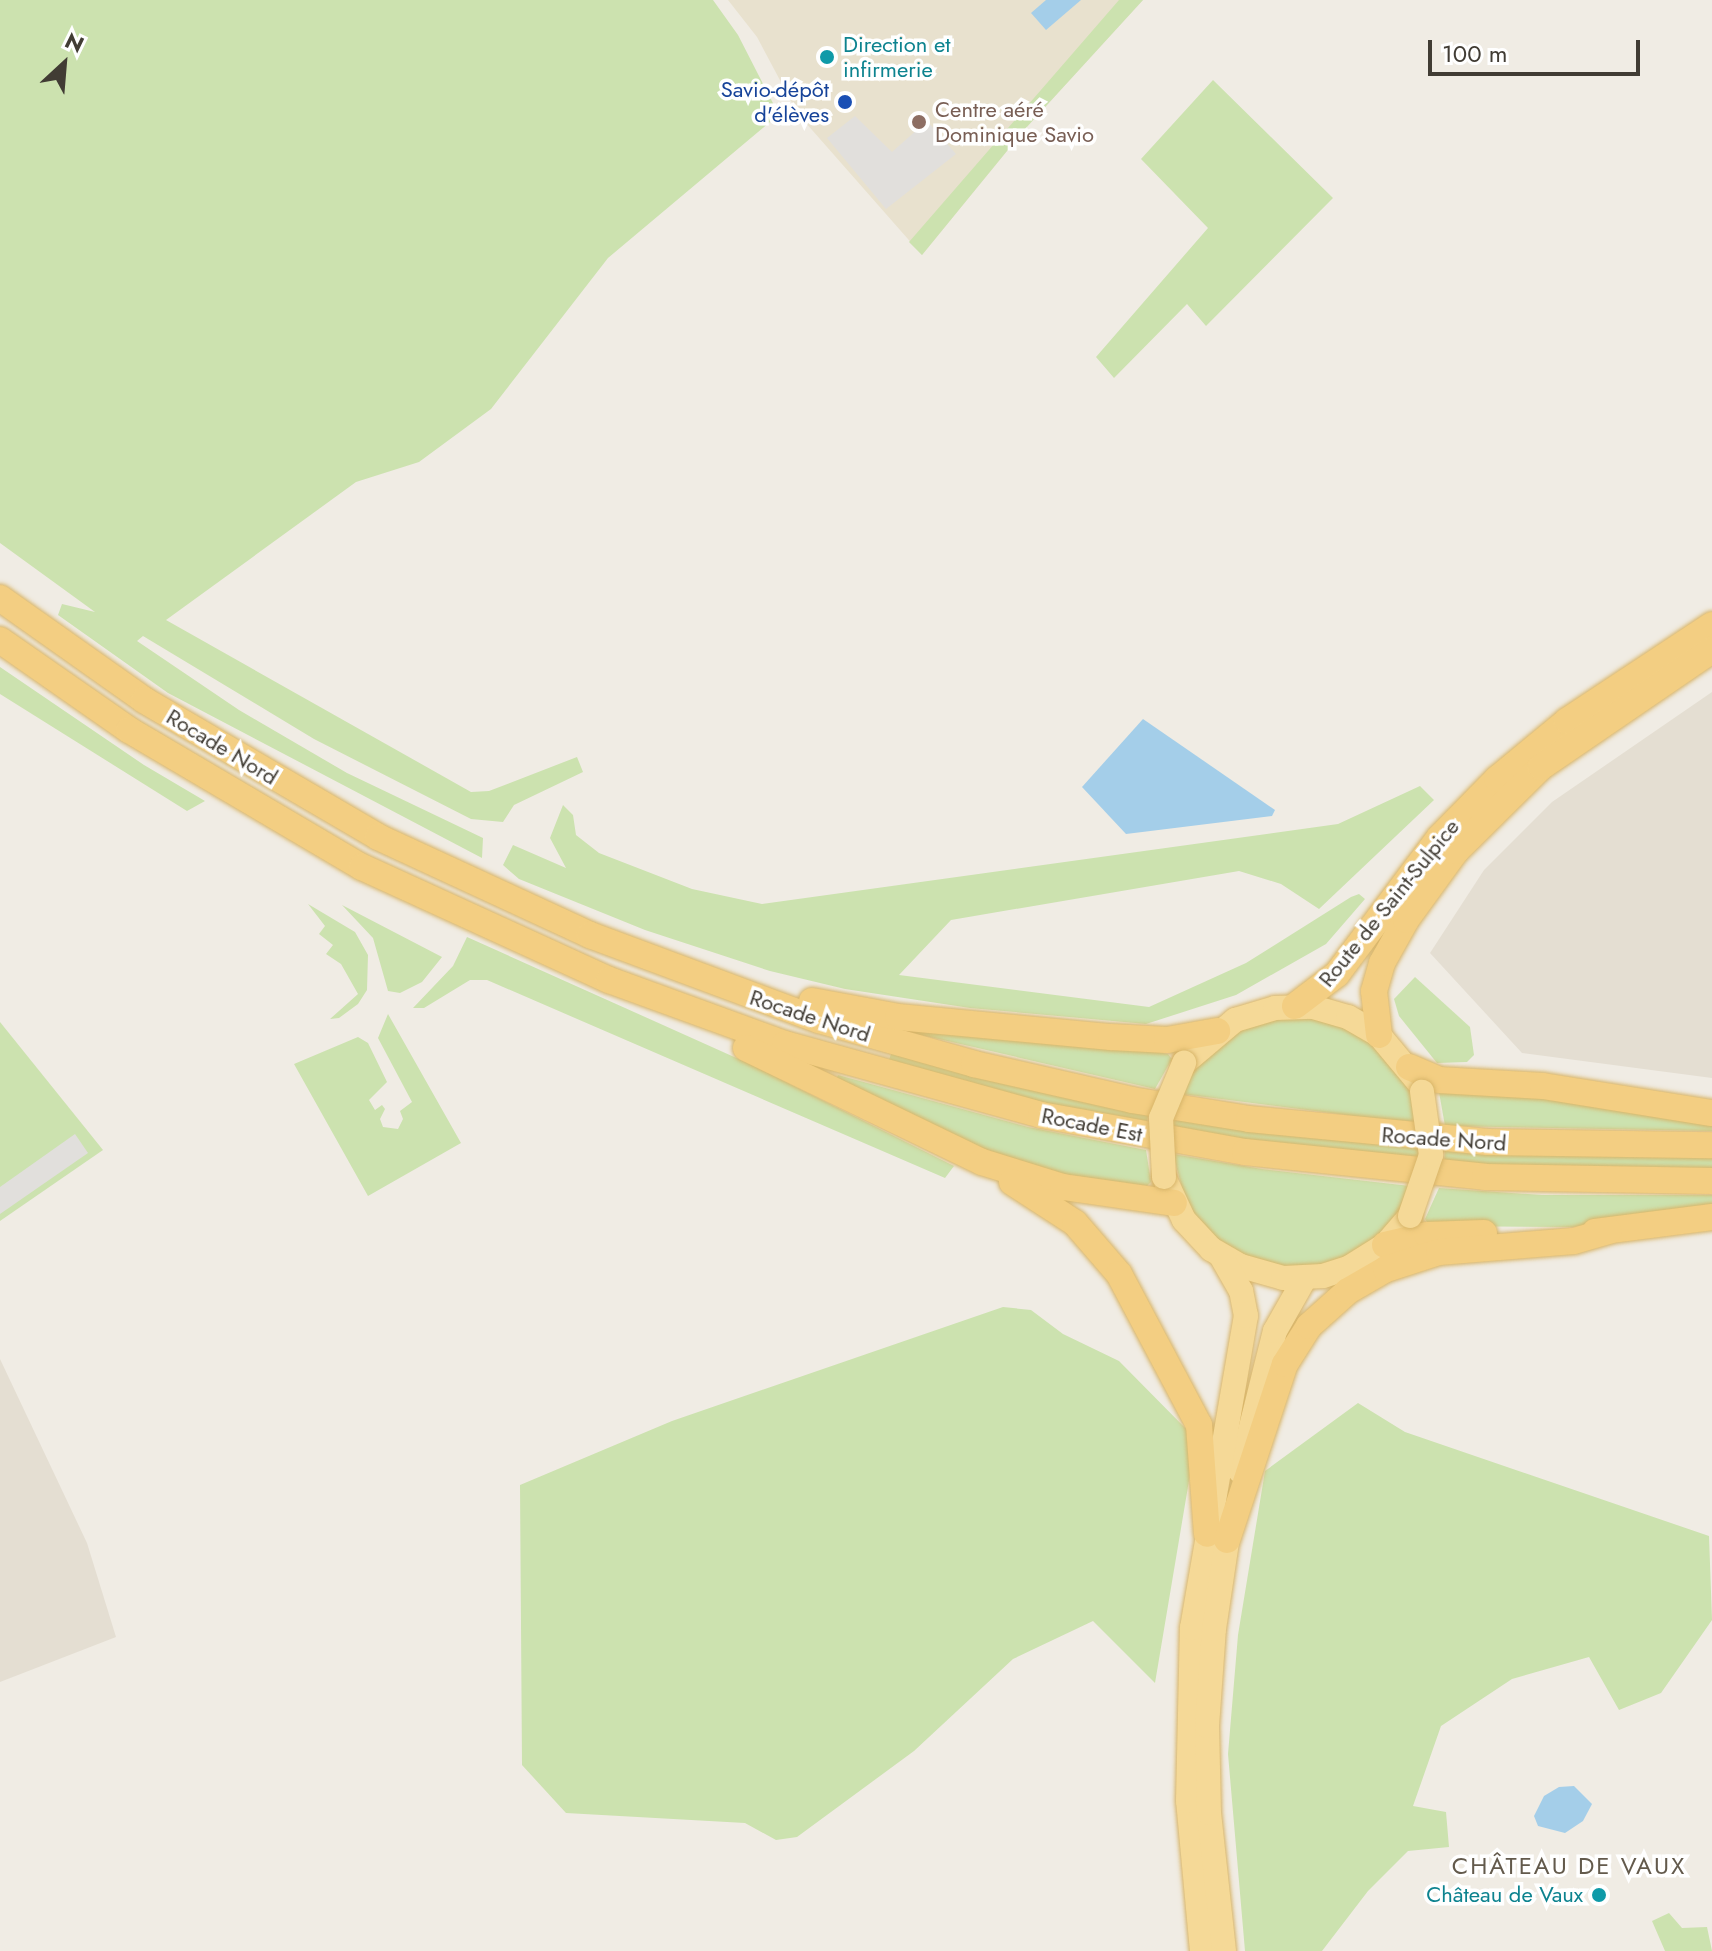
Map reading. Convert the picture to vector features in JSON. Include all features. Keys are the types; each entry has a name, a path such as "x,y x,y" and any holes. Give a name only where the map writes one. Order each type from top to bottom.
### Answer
{"highway":[{"name":"Rocade Nord","path":"0,598 224,749 450,873 743,995 974,1064 1132,1100 1419,1138 1712,1145"},
{"name":"Route de Saint-Sulpice","path":"1295,1006 1337,974 1439,838 1497,779 1567,721 1712,625"},
{"name":"Rocade Nord","path":"0,640 129,730 289,828 500,934"},
{"name":"Route de Saint-Sulpice","path":"1379,1035 1374,991 1382,963 1406,920 1456,851 1541,767 1712,650"},
{"path":"450,873 710,969 845,1008 1146,1039 1217,1031"},
{"path":"500,934 982,1162 1075,1223 1119,1274 1199,1425 1217,1537"},
{"name":"Rocade Est","path":"500,934 649,996 785,1044 956,1095 1111,1129 1245,1152 1415,1172 1560,1180 1712,1181"},
{"path":"1409,1067 1439,1080 1543,1086 1712,1113"},
{"path":"982,1162 1063,1187 1174,1203"},
{"path":"1385,1245 1446,1233 1609,1231 1712,1217"},
{"path":"1217,1537 1281,1371 1309,1326 1341,1296 1386,1269 1428,1255 1574,1241 1609,1231"}],"main road":[{"path":"1295,1006 1348,1017 1379,1035 1409,1067 1422,1092 1431,1155 1410,1216 1385,1245 1350,1267 1305,1278 1261,1274 1221,1256 1196,1235 1174,1203 1164,1177 1161,1118 1184,1063 1217,1031 1254,1012 1295,1006"},
{"path":"1221,1256 1241,1291 1246,1331 1217,1537 1207,1726 1209,1813 1224,1951"},
{"path":"1202,1951 1193,1883 1187,1717 1192,1628 1280,1317 1305,1278"}],"shaded area":[{"name":"Centre aéré Dominique Savio","path":"728,0 1143,0 1025,129 922,255 798,114 757,37"},
{"path":"855,116 892,152 927,121 956,154 886,209 827,138"},
{"path":"1712,692 1712,1078 1522,1053 1430,953 1484,870 1552,802"},
{"path":"75,1134 88,1153 0,1214 0,1187"},
{"path":"0,1359 87,1543 116,1637 0,1682"}],"green space":[{"path":"0,0 713,0 738,35 776,109 770,122 608,258 491,409 419,462 356,482 166,620 471,792 489,791 577,757 583,772 514,805 503,822 471,819 314,739 143,636 137,641 239,710 347,773 483,838 482,858 168,693 58,615 62,604 95,612 0,543"},
{"path":"1119,0 1143,0 1025,129 922,255 909,242"},
{"path":"1213,80 1333,198 1206,326 1187,304 1114,378 1096,357 1208,228 1141,159"},
{"path":"0,667 144,765 205,801 187,811 0,694"},
{"path":"1420,786 1434,800 1319,909 1281,884 1239,871 951,920 899,975 1149,1007 1246,963 1351,897 1359,894 1365,899 1326,944 1236,995 1146,1024 970,1008 845,989 770,971 645,930 519,879 503,865 513,845 566,868 550,838 563,805 573,815 576,835 599,853 692,889 762,904 1338,824"},
{"path":"308,904 355,932 368,955 367,990 358,1004 339,1018 330,1019 358,994 341,964 326,954 333,945 319,934 325,926"},
{"path":"342,905 442,957 422,982 400,993 388,991 373,938"},
{"path":"467,937 752,1065 954,1166 945,1178 487,980 470,980 424,1008 413,1008 453,966"},
{"path":"1415,977 1470,1027 1474,1055 1467,1062 1437,1063 1399,1016 1394,999"},
{"path":"388,1014 461,1143 368,1196 294,1064 358,1037 368,1043 387,1082 369,1100 375,1110 382,1105 385,1109 380,1119 383,1127 398,1129 403,1119 400,1111 412,1102 378,1038"},
{"path":"1297,1016 1336,1023 1374,1043 1412,1091 1417,1124 1182,1094 1190,1072 1216,1045 1251,1025"},
{"path":"0,1022 103,1150 0,1221"},
{"path":"878,1025 1134,1048 1168,1054 1172,1059 1155,1089"},
{"path":"892,1051 1149,1112 1146,1126 887,1066"},
{"path":"838,1075 1028,1127 1146,1150 1151,1182 1147,1186 1020,1168 835,1082"},
{"path":"1487,1091 1712,1121 1712,1131 1445,1126 1439,1092"},
{"path":"1175,1117 1419,1148 1417,1162 1172,1131"},
{"path":"1445,1150 1712,1155 1712,1171 1444,1164"},
{"path":"1173,1154 1262,1169 1410,1186 1398,1218 1365,1247 1330,1263 1296,1268 1262,1263 1221,1244 1187,1207"},
{"path":"1439,1188 1542,1195 1712,1195 1712,1211 1573,1227 1430,1226 1425,1219"},
{"path":"1003,1307 1031,1310 1063,1334 1119,1361 1196,1439 1155,1683 1093,1621 1013,1659 914,1751 797,1837 776,1840 745,1823 566,1813 522,1765 520,1485 672,1421"},
{"path":"1358,1403 1405,1432 1709,1536 1712,1620 1661,1693 1619,1710 1589,1657 1512,1679 1441,1726 1413,1806 1446,1812 1449,1847 1408,1851 1368,1891 1322,1951 1245,1951 1228,1754 1238,1635 1265,1471"},
{"path":"1669,1913 1682,1928 1707,1927 1712,1951 1665,1951 1652,1921"}],"water":[{"path":"1046,0 1081,0 1046,30 1031,13"},
{"path":"1143,719 1275,810 1272,816 1126,834 1082,787"},
{"path":"1574,1786 1592,1804 1583,1821 1565,1833 1538,1826 1534,1816 1544,1796 1559,1787"}],"place":[{"name":"Direction et infirmerie","path":"827,57"},
{"name":"Savio-dépôt d'élèves","path":"845,102"},
{"name":"Centre aéré Dominique Savio","path":"919,122"},
{"name":"Château de Vaux","path":"1599,1895"}],"district":[{"name":"CHÂTEAU DE VAUX","path":"1569,1866"}]}
